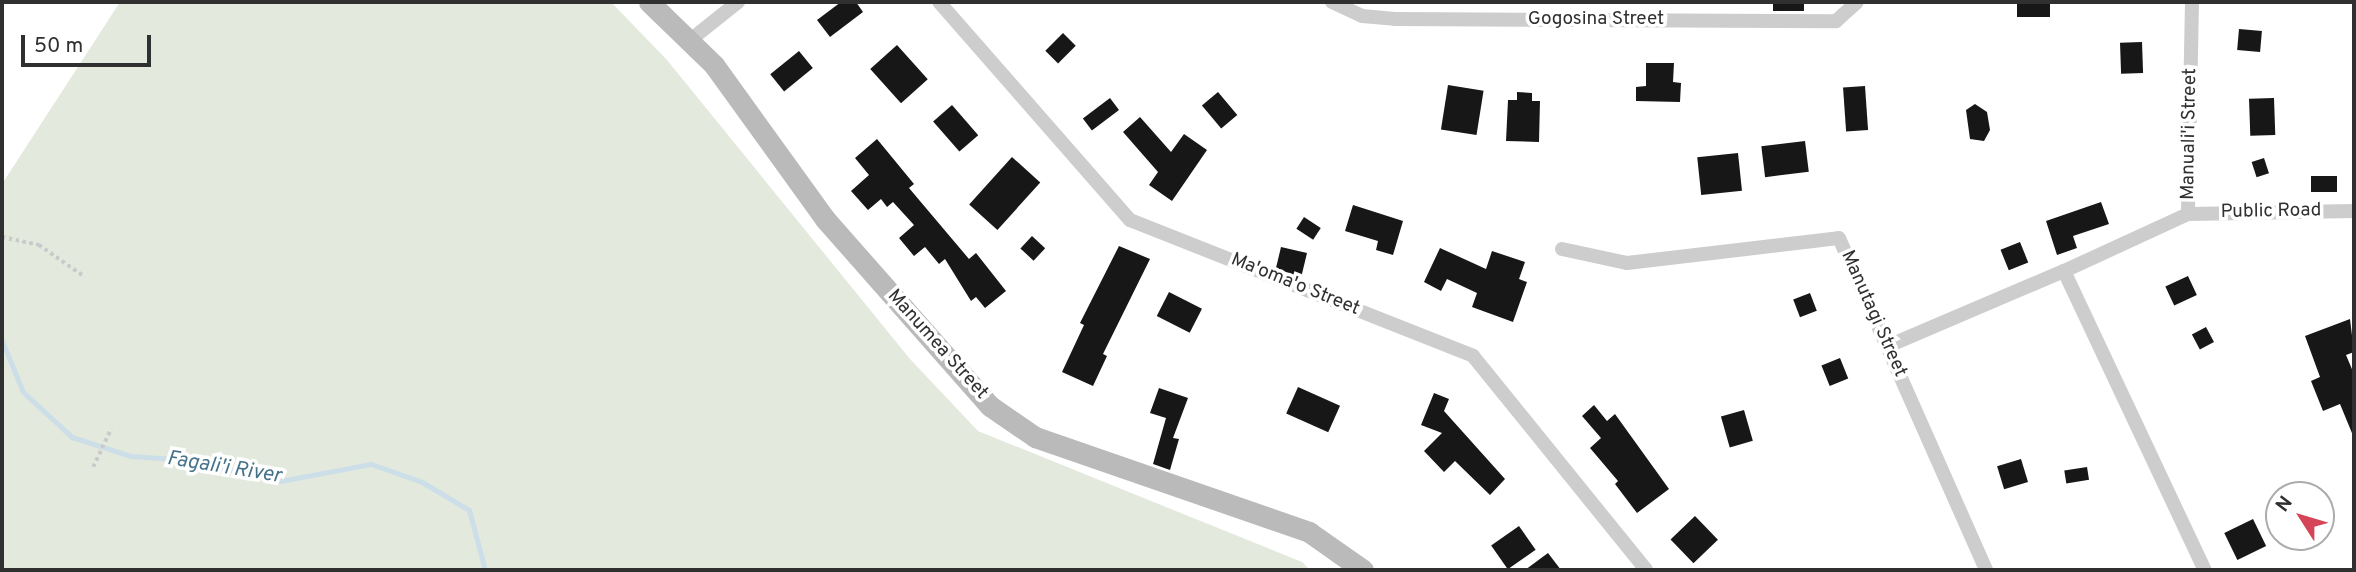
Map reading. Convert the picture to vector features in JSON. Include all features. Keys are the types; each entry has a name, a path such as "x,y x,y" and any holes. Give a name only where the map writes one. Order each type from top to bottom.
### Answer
{"main road":[{"name":"Manumea Street","path":"649,2 714,65 825,219 990,406 1035,436 1309,532 1363,570"}],"street":[{"path":"689,41 737,2"},
{"name":"Ma'oma'o Street","path":"939,2 1130,220 1473,356 1646,570"},
{"name":"Gogosina Street","path":"1332,2 1362,16 1395,19 1836,21 1857,2"},
{"name":"Manuali'i Street","path":"1888,346 2064,271 2188,214 2192,2"},
{"name":"Public Road","path":"2188,214 2354,211"},
{"name":"Manutagi Street","path":"1562,249 1627,263 1839,237 1986,570"},
{"path":"2064,271 2205,570"}],"path":[{"path":"2,237 39,244 85,277"},
{"path":"93,467 111,429"}],"shaded area":[{"path":"120,2 611,2 667,60 910,359 978,431 1302,562 1310,570 2,570 2,184"}],"building":[{"path":"841,2 856,2 863,12 830,37 817,20"},
{"path":"1773,2 1804,2 1804,11 1773,11"},
{"path":"2017,2 2050,2 2050,17 2017,17"},
{"path":"2239,29 2262,31 2260,52 2237,50"},
{"path":"1063,33 1076,46 1058,63 1045,51"},
{"path":"2142,42 2143,73 2121,74 2120,43"},
{"path":"897,45 928,79 901,103 870,69"},
{"path":"799,51 813,68 784,91 770,74"},
{"path":"1646,63 1674,63 1673,82 1681,83 1680,102 1636,101 1636,87 1646,86"},
{"path":"1448,85 1484,91 1477,135 1441,129"},
{"path":"1865,86 1868,130 1846,131 1843,88"},
{"path":"1218,92 1237,115 1221,128 1202,105"},
{"path":"1517,92 1532,93 1532,101 1540,101 1539,142 1506,141 1508,100 1517,100"},
{"path":"1110,98 1119,110 1092,130 1083,118"},
{"path":"2274,98 2275,135 2250,136 2249,99"},
{"path":"1975,104 1987,112 1990,130 1984,141 1970,139 1966,110"},
{"path":"952,105 978,135 959,152 933,121"},
{"path":"1140,117 1171,152 1184,134 1207,150 1172,201 1149,185 1158,172 1123,132"},
{"path":"877,139 914,184 909,188 969,259 976,253 1006,291 985,308 976,297 971,301 945,259 939,264 925,247 914,256 899,238 914,225 893,202 887,207 881,199 868,210 851,191 869,175 855,158"},
{"path":"1805,141 1809,172 1765,177 1761,146"},
{"path":"1738,153 1742,191 1701,195 1697,157"},
{"path":"1012,157 1040,182 997,230 969,205"},
{"path":"2264,158 2269,173 2257,177 2252,162"},
{"path":"2311,176 2337,176 2337,192 2311,192"},
{"path":"2101,202 2109,224 2073,236 2077,248 2057,255 2046,221"},
{"path":"1353,205 1403,221 1393,255 1376,250 1378,241 1345,231"},
{"path":"1304,217 1321,228 1313,240 1296,229"},
{"path":"1032,236 1045,248 1034,261 1020,248"},
{"path":"2020,242 2028,262 2009,270 2001,250"},
{"path":"1119,246 1150,259 1103,354 1107,356 1093,386 1062,372 1084,325 1080,323"},
{"path":"1281,247 1307,253 1301,278 1276,268"},
{"path":"1440,248 1486,269 1492,251 1525,262 1519,279 1527,282 1513,322 1472,307 1477,293 1447,279 1441,291 1424,282"},
{"path":"2188,276 2197,295 2174,306 2165,287"},
{"path":"1169,292 1202,309 1190,333 1157,316"},
{"path":"1810,293 1817,311 1800,317 1793,299"},
{"path":"2350,319 2354,352 2346,355 2354,374 2354,438 2340,404 2323,411 2311,381 2320,377 2305,336"},
{"path":"2206,327 2214,342 2200,350 2192,335"},
{"path":"1840,358 1848,378 1830,386 1821,365"},
{"path":"1298,387 1340,406 1328,432 1286,413"},
{"path":"1159,388 1188,398 1173,438 1179,439 1170,470 1153,464 1166,418 1150,413"},
{"path":"1434,393 1449,399 1444,411 1505,479 1490,495 1455,461 1444,472 1424,451 1442,433 1421,425"},
{"path":"1594,405 1607,421 1615,414 1669,489 1637,513 1615,484 1618,481 1590,448 1601,438 1582,416"},
{"path":"1744,410 1753,441 1730,447 1721,417"},
{"path":"2021,459 2028,482 2004,489 1997,466"},
{"path":"2087,467 2089,480 2066,483 2064,471"},
{"path":"1695,516 1718,540 1693,563 1671,540"},
{"path":"2253,519 2265,547 2237,560 2224,533"},
{"path":"1519,526 1536,550 1508,569 1491,546"},
{"path":"1548,553 1561,570 1525,570"}],"waterway":[{"name":"Fagali'i River","path":"2,341 23,392 72,437 131,456 188,460 280,481 371,464 422,482 469,510 485,570"}]}
